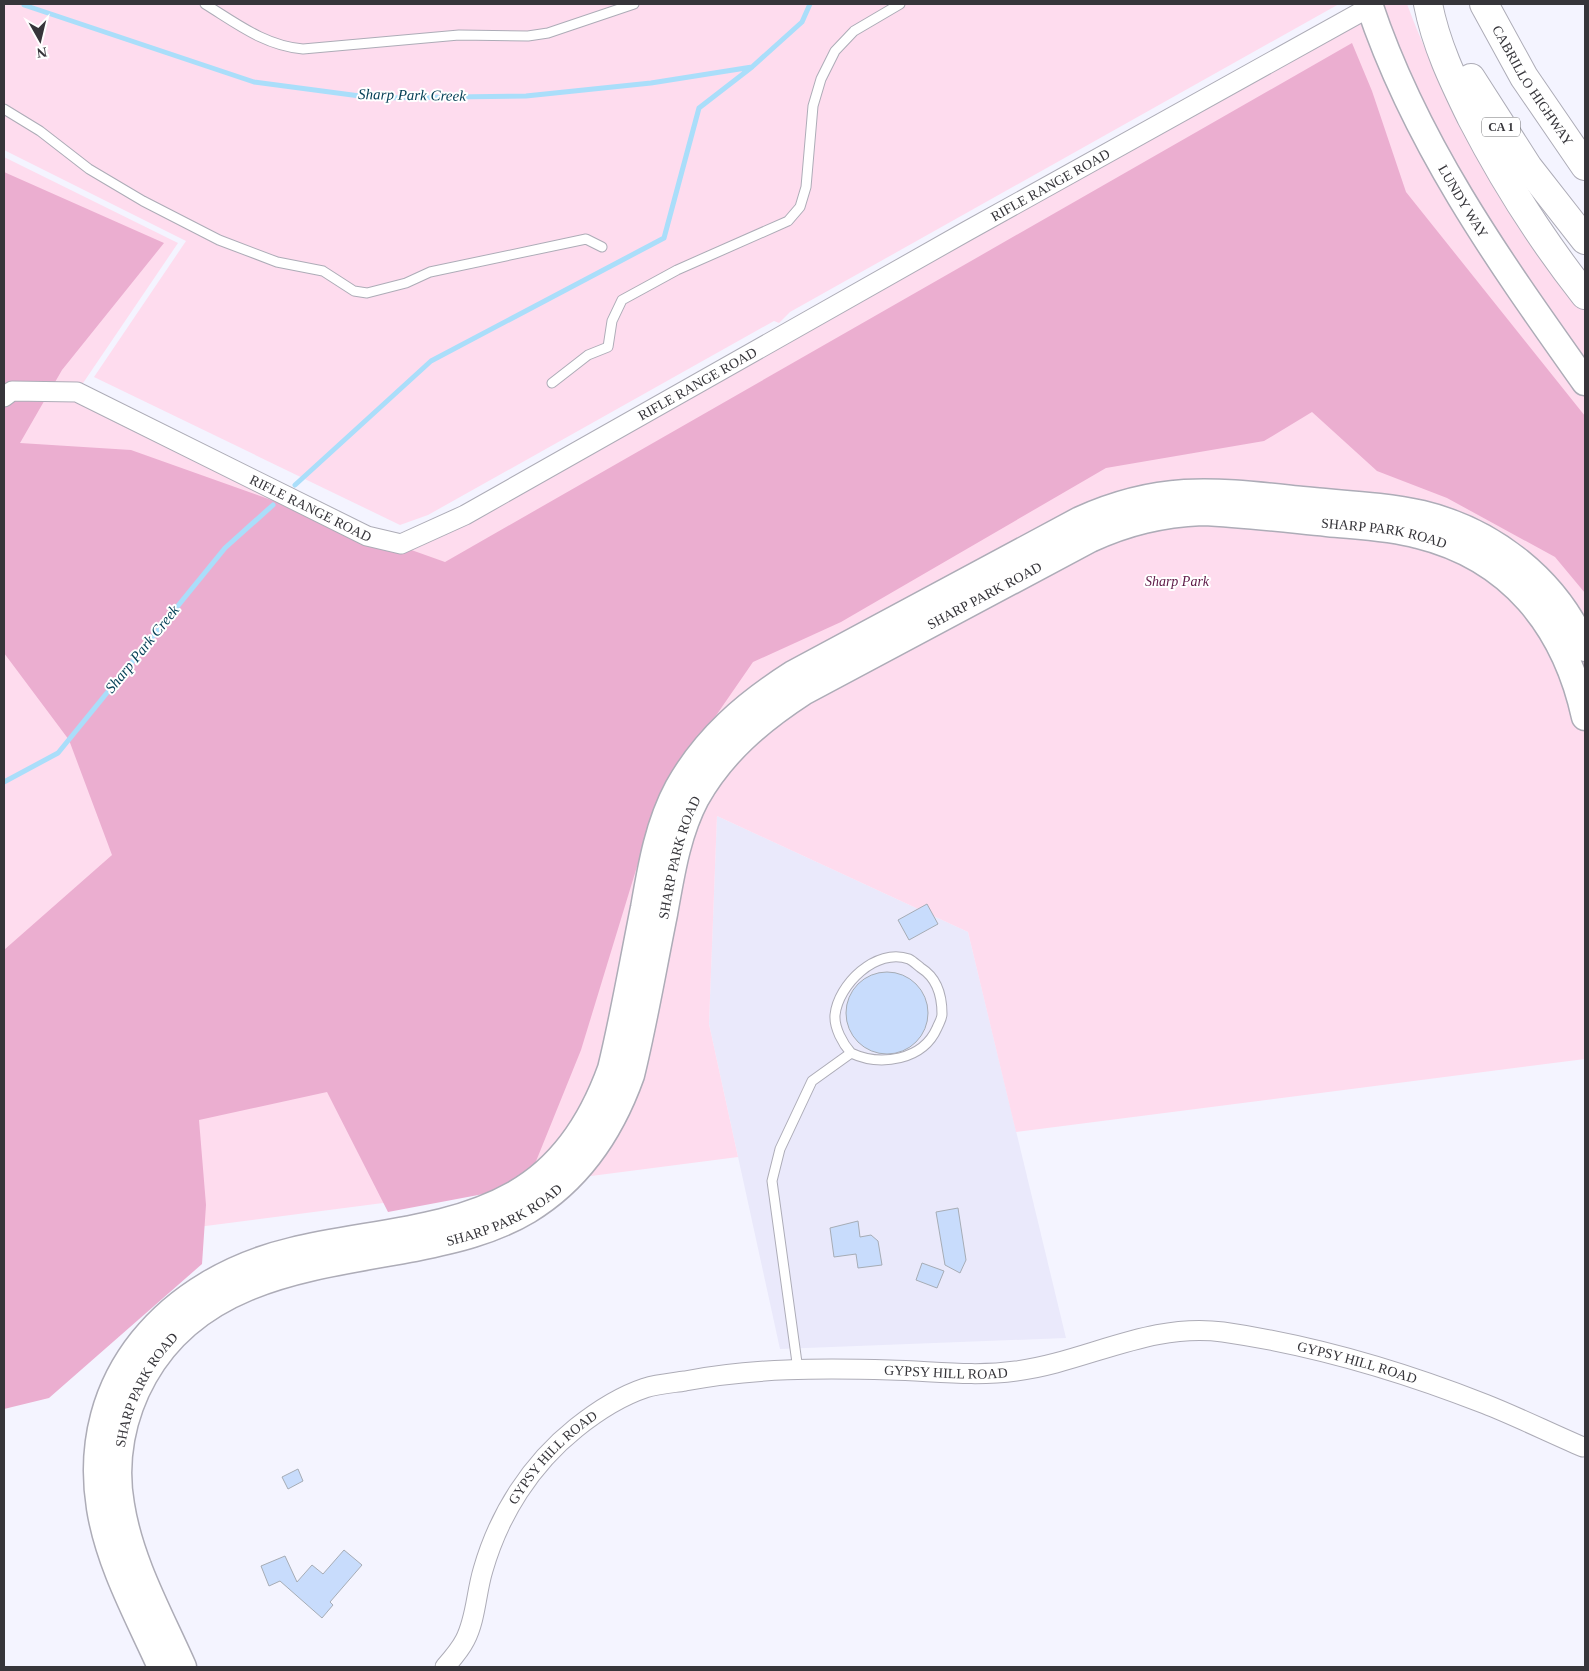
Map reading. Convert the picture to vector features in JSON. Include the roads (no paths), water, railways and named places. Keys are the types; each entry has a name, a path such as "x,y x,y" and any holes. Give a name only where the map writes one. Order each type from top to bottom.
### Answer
{"highway":[{"name":"CA 1","path":"1430,4 1490,110 1533,174 1585,240"},
{"path":"1430,4 1443,58 1480,134 1521,208 1552,254 1585,295"},
{"name":"CABRILLO HIGHWAY","path":"1484,4 1524,77 1585,166"}],"main road":[{"name":"LUNDY WAY","path":"1370,5 1424,134 1458,195 1495,253 1585,382"},
{"name":"SHARP PARK ROAD","path":"161,1667 115,1564 100,1508 97,1477 101,1434 106,1410 117,1382 134,1350 158,1322 182,1300 233,1270 293,1250 464,1215 516,1194 537,1179 557,1160 574,1142 588,1120 602,1094 611,1069 655,847 677,789 695,760 716,735 740,711 764,693 793,674 1080,520 1123,503 1171,493 1233,493 1388,508 1421,514 1452,523 1504,550 1530,570 1569,617 1585,648"},
{"name":"SHARP PARK ROAD","path":"184,1667 135,1557 120,1504 118,1476 120,1445 124,1426 136,1390 152,1362 173,1337 195,1316 217,1301 241,1289 298,1270 470,1235 526,1212 550,1195 572,1175 591,1154 606,1130 621,1103 631,1075 676,852 696,799 712,772 731,749 754,727 776,710 803,692 1090,539 1116,527 1142,519 1173,513 1202,512 1385,529 1416,534 1445,542 1470,554 1492,567 1515,586 1534,605 1551,628 1574,674 1585,717"}],"street":[{"name":"RIFLE RANGE ROAD","path":"4,397 12,391 77,392 367,536 400,544 465,515 1370,5"},
{"name":"GYPSY HILL ROAD","path":"445,1667 465,1640 473,1617 482,1571 505,1512 522,1485 576,1428 609,1406 646,1388 700,1378 780,1369 887,1370 968,1374 1011,1372 1039,1368 1146,1336 1175,1331 1220,1332 1296,1345 1378,1367 1489,1406 1583,1447"}],"lane":[{"path":"205,4 259,38 285,48 303,50 459,35 528,36 548,33 634,4"},
{"path":"552,383 588,355 608,347 612,321 622,300 676,270 788,221 800,207 806,187 813,106 821,79 835,51 854,31 900,4"},
{"path":"4,109 40,131 90,169 143,201 219,240 278,262 323,271 354,291 367,293 406,283 430,272 586,239 602,247"},
{"path":"898,957 909,959 932,975 940,992 942,1016 933,1037 919,1050 904,1058 872,1060 851,1053 844,1045 835,1017 839,1001 852,978 866,967 879,961 898,957"},
{"path":"798,1370 772,1181 780,1149 812,1081 851,1053"}],"waterway":[{"name":"Sharp Park Creek","path":"295,485 431,361 664,238 699,108 752,67 802,22 810,4"},
{"name":"Sharp Park Creek","path":"24,5 254,82 375,98 526,96 651,83 752,67"},
{"name":"Sharp Park Creek","path":"4,782 58,753 225,548 273,505"}],"park label":[{"name":"Sharp Park","path":"1177,581"}]}
